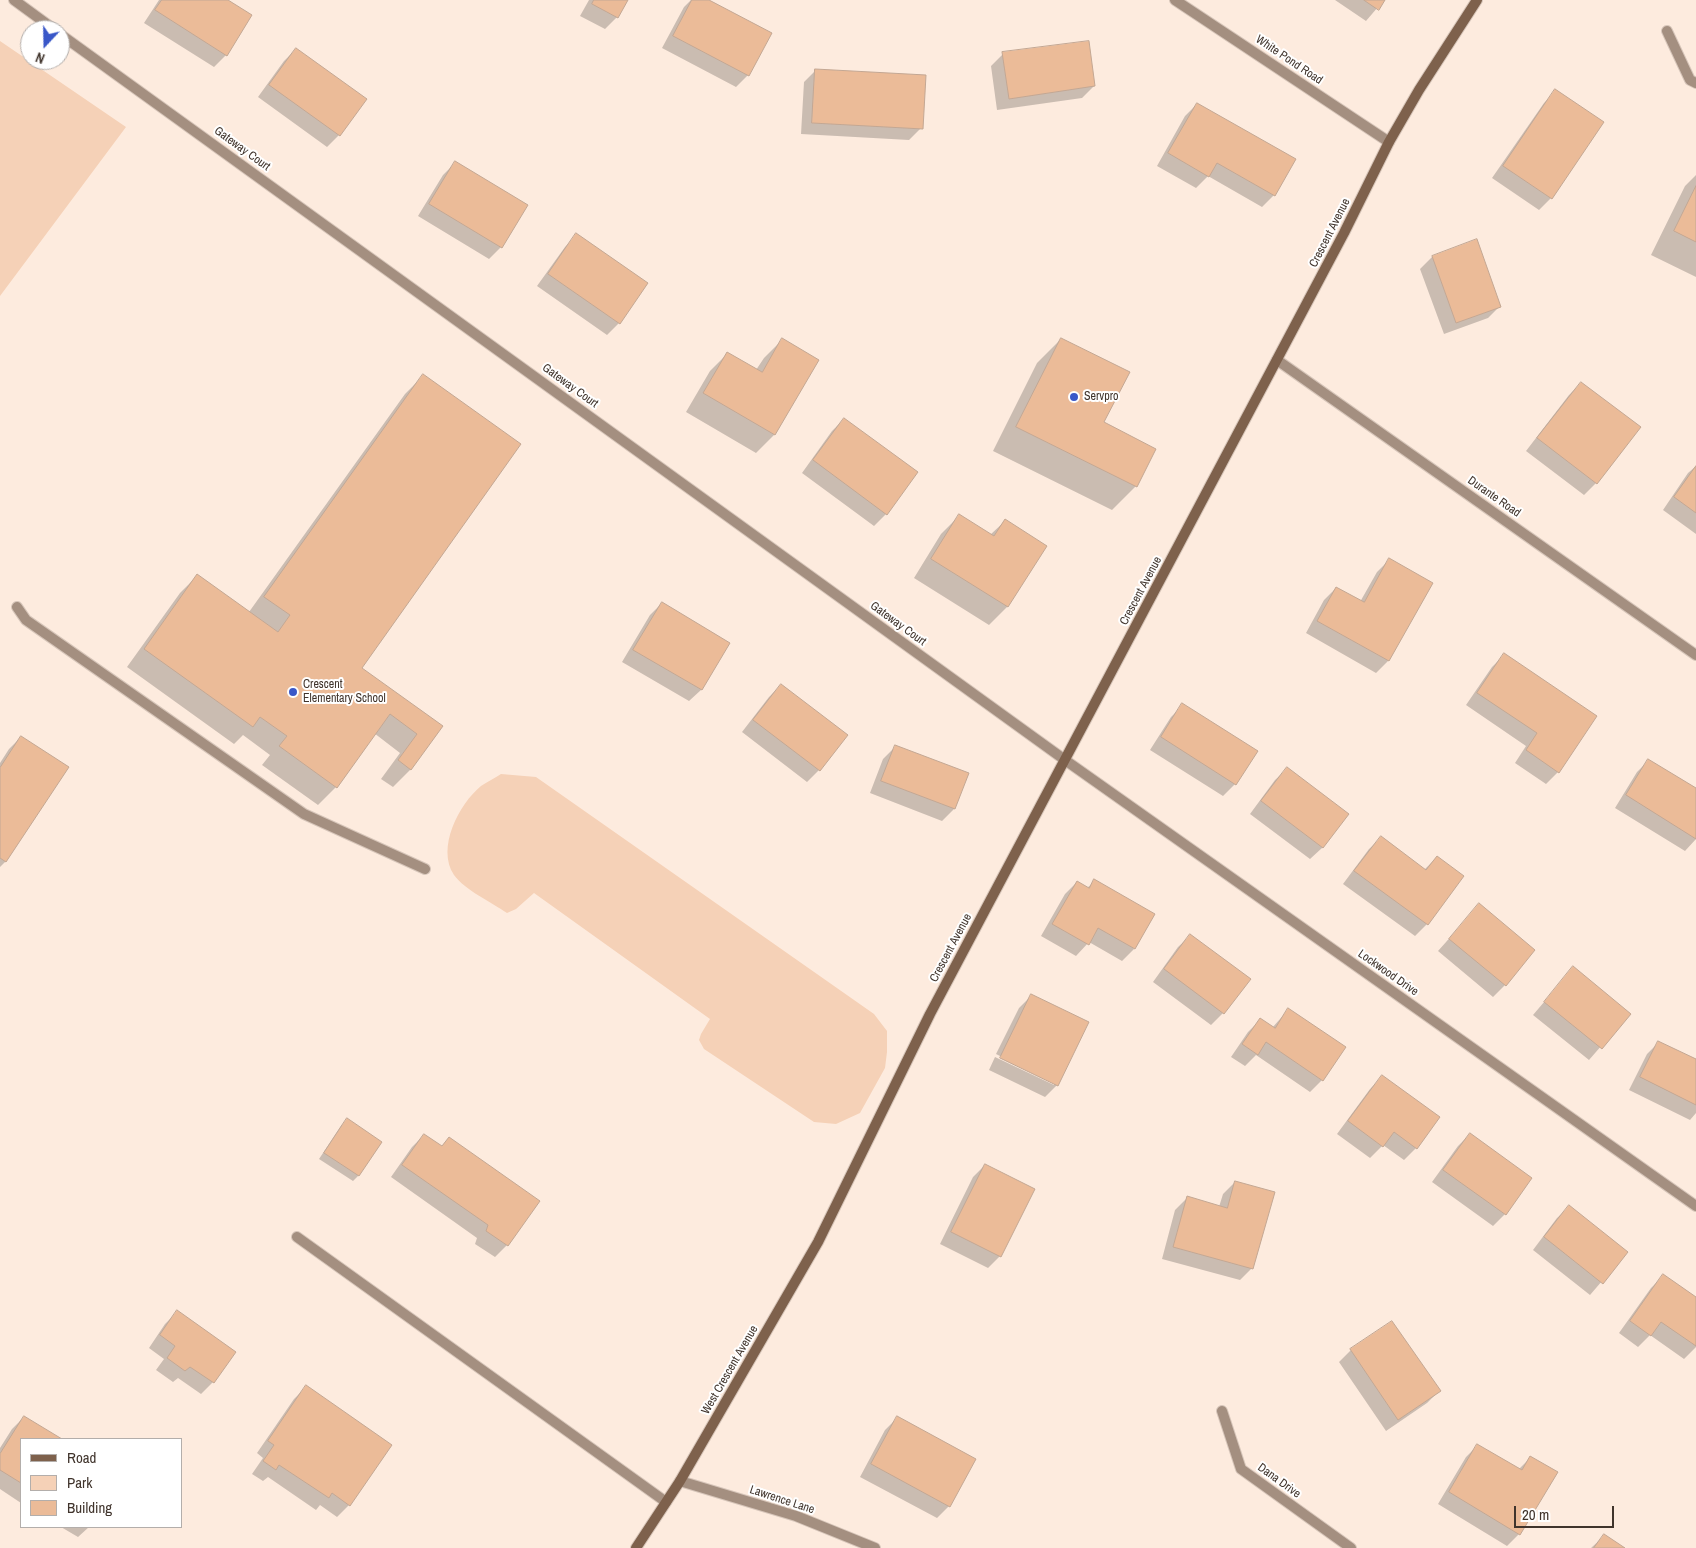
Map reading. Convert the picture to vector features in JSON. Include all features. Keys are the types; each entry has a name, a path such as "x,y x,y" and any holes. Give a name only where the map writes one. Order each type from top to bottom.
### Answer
{"main road":[{"name":"Crescent Avenue","path":"839,1200 930,1014 1278,360 1389,142 1419,90 1478,0"},
{"name":"West Crescent Avenue","path":"636,1548 680,1482 818,1242 839,1200"}],"street":[{"path":"14,0 41,20"},
{"name":"White Pond Road","path":"1175,0 1389,142"},
{"path":"1667,31 1690,80 1696,83"},
{"name":"Gateway Court","path":"70,41 1065,760"},
{"name":"Durante Road","path":"1278,360 1696,655"},
{"path":"17,607 26,620 304,814 425,869"},
{"name":"Lockwood Drive","path":"1065,760 1696,1206"},
{"path":"297,1237 666,1502"},
{"name":"Dana Drive","path":"1222,1411 1241,1469 1351,1548"},
{"name":"Lawrence Lane","path":"680,1482 796,1516 875,1548"}],"green space":[{"path":"0,41 20,55 20,70 42,70 126,127 0,296"},
{"path":"501,774 536,777 874,1014 887,1031 885,1068 860,1113 836,1124 814,1122 704,1049 699,1040 710,1019 534,893 516,909 507,913 471,891 459,880 454,875 449,864 448,852 452,827 473,794 481,786"}],"building":[{"path":"162,0 228,0 252,15 227,56 155,10"},
{"path":"594,0 628,0 618,18 592,4"},
{"path":"692,0 709,0 772,33 749,76 673,36"},
{"path":"1364,0 1385,0 1379,10"},
{"path":"1089,41 1095,86 1009,99 1002,52"},
{"path":"296,48 367,99 340,136 269,85"},
{"path":"815,69 926,75 923,129 812,123"},
{"path":"1555,89 1604,122 1552,199 1503,166"},
{"path":"1197,103 1296,159 1275,196 1217,163 1209,177 1168,153"},
{"path":"455,161 528,205 502,248 429,204"},
{"path":"1696,186 1696,242 1674,231"},
{"path":"576,233 648,283 620,324 548,274"},
{"path":"1477,239 1501,307 1456,323 1432,256"},
{"path":"782,338 819,360 775,435 703,393 727,352 762,372"},
{"name":"Servpro","path":"1061,338 1130,372 1104,422 1156,449 1137,487 1016,427"},
{"path":"423,374 521,444 362,668 443,726 411,770 398,760 417,734 390,714 337,788 279,746 287,736 260,717 253,727 144,649 197,574 278,632 290,615 264,597"},
{"path":"1581,382 1641,427 1597,484 1537,438"},
{"path":"844,418 918,472 887,515 813,460"},
{"path":"1696,466 1696,513 1674,497"},
{"path":"959,514 994,536 1005,519 1047,546 1008,607 931,559"},
{"path":"1389,558 1433,583 1389,661 1317,621 1336,587 1364,602"},
{"path":"662,602 730,643 702,690 633,650"},
{"path":"1504,653 1597,716 1559,773 1526,750 1537,733 1477,693"},
{"path":"781,684 848,735 820,771 753,720"},
{"path":"1182,703 1258,751 1236,785 1161,737"},
{"path":"21,736 69,767 6,862 0,858 0,768"},
{"path":"895,745 969,773 955,809 881,781"},
{"path":"1648,759 1696,788 1696,839 1626,795"},
{"path":"1287,767 1349,814 1323,848 1261,801"},
{"path":"1381,836 1426,870 1437,856 1464,876 1428,925 1354,871"},
{"path":"1094,879 1155,914 1135,949 1098,928 1089,945 1052,924 1077,881 1089,888"},
{"path":"1479,903 1535,950 1506,986 1449,939"},
{"path":"1190,934 1251,979 1224,1014 1164,969"},
{"path":"1573,966 1631,1014 1602,1049 1544,1002"},
{"path":"1031,994 1089,1022 1058,1086 1000,1058"},
{"path":"1288,1008 1346,1047 1323,1081 1266,1042 1258,1055 1242,1044 1260,1018 1275,1028"},
{"path":"1658,1041 1696,1059 1696,1105 1640,1077"},
{"path":"1382,1075 1440,1117 1417,1149 1394,1132 1383,1147 1348,1121"},
{"path":"347,1118 382,1142 359,1176 324,1153"},
{"path":"1470,1133 1532,1178 1506,1215 1443,1170"},
{"path":"424,1134 442,1146 449,1137 540,1201 508,1246 486,1231 488,1225 402,1165"},
{"path":"985,1164 1035,1189 1001,1257 951,1232"},
{"path":"1235,1181 1275,1192 1253,1269 1173,1247 1187,1196 1227,1208"},
{"path":"1569,1205 1628,1252 1603,1284 1544,1237"},
{"path":"1663,1274 1696,1297 1696,1346 1661,1322 1651,1336 1630,1321"},
{"path":"177,1310 236,1352 214,1383 190,1367 185,1371 167,1358 175,1346 160,1335"},
{"path":"1392,1321 1441,1391 1398,1420 1350,1349"},
{"path":"306,1385 392,1445 350,1506 332,1493 329,1498 279,1465 276,1470 263,1461 274,1445 268,1441"},
{"path":"24,1416 60,1438 20,1438 20,1482 0,1470 0,1454"},
{"path":"897,1416 976,1459 950,1507 871,1464"},
{"path":"1477,1444 1522,1470 1530,1456 1558,1472 1520,1535 1449,1492"},
{"path":"1604,1534 1625,1548 1594,1548"}],"place":[{"name":"Servpro","path":"1074,397"},
{"name":"Crescent Elementary School","path":"293,692"}]}
